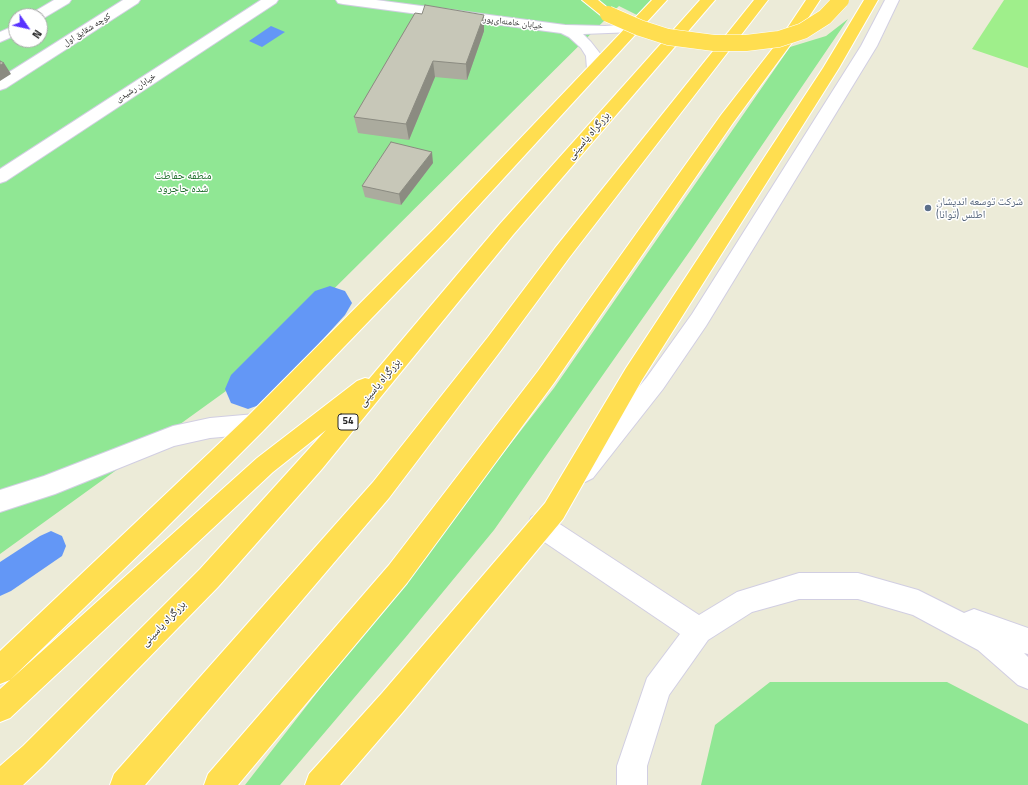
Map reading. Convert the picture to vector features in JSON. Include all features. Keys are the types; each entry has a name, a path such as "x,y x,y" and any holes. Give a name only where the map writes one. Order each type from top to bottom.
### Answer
{"highway":[{"path":"589,0 608,14 640,28 668,37 714,43 746,43 779,39 802,31 825,17 841,0"},
{"path":"0,670 149,528 255,424 431,244 660,0"},
{"name":"بزرگراه یاسینی","path":"1,785 33,756 209,578 314,462 401,359 506,230 708,0"},
{"path":"126,785 381,490 495,343 562,253 761,0"},
{"path":"219,785 403,568 546,377 733,111 786,41 813,0"},
{"path":"320,785 392,703 547,518 634,374 798,120 871,0"},
{"path":"0,708 265,465 401,359"}],"street":[{"path":"48,9 64,0"},
{"name":"کوچه شقایق اول","path":"0,85 133,0"},
{"name":"خیابان رشیدی","path":"0,177 272,0"},
{"name":"خیابان خامنه‌ای‌پور","path":"343,0 565,29 605,30 634,28"},
{"path":"700,631 547,518 655,383 700,320 837,98 868,46 892,0"},
{"name":"خیابان خامنه‌ای‌پور","path":"565,29 574,34 586,45 594,56 595,69"},
{"path":"0,501 47,486 173,436 210,428 255,424"},
{"path":"632,785 632,766 657,688 700,631 746,600 799,586 858,586 918,603 1028,641"},
{"path":"918,603 988,640 1028,675"}],"green space":[{"name":"منطقه حفاظت شده جاجرود","path":"0,0 653,0 637,15 619,6 244,378 0,554"},
{"path":"1004,0 1028,0 1028,68 972,49"},
{"path":"848,19 692,248 494,530 405,638 280,785 245,785 554,388 790,47 826,36"},
{"path":"770,682 947,682 1028,724 1028,785 701,785 715,725"}],"water":[{"path":"271,26 285,32 262,47 249,41"}],"building":[{"path":"425,5 484,15 466,64 433,61 406,124 354,117 415,13 422,14"},
{"path":"391,142 432,152 399,194 362,186"}],"waterway":[{"path":"248,389 330,303"},
{"path":"0,580 51,546"}],"place":[{"name":"شرکت توسعه اندیشان اطلس (توانا)","path":"928,208"}]}
